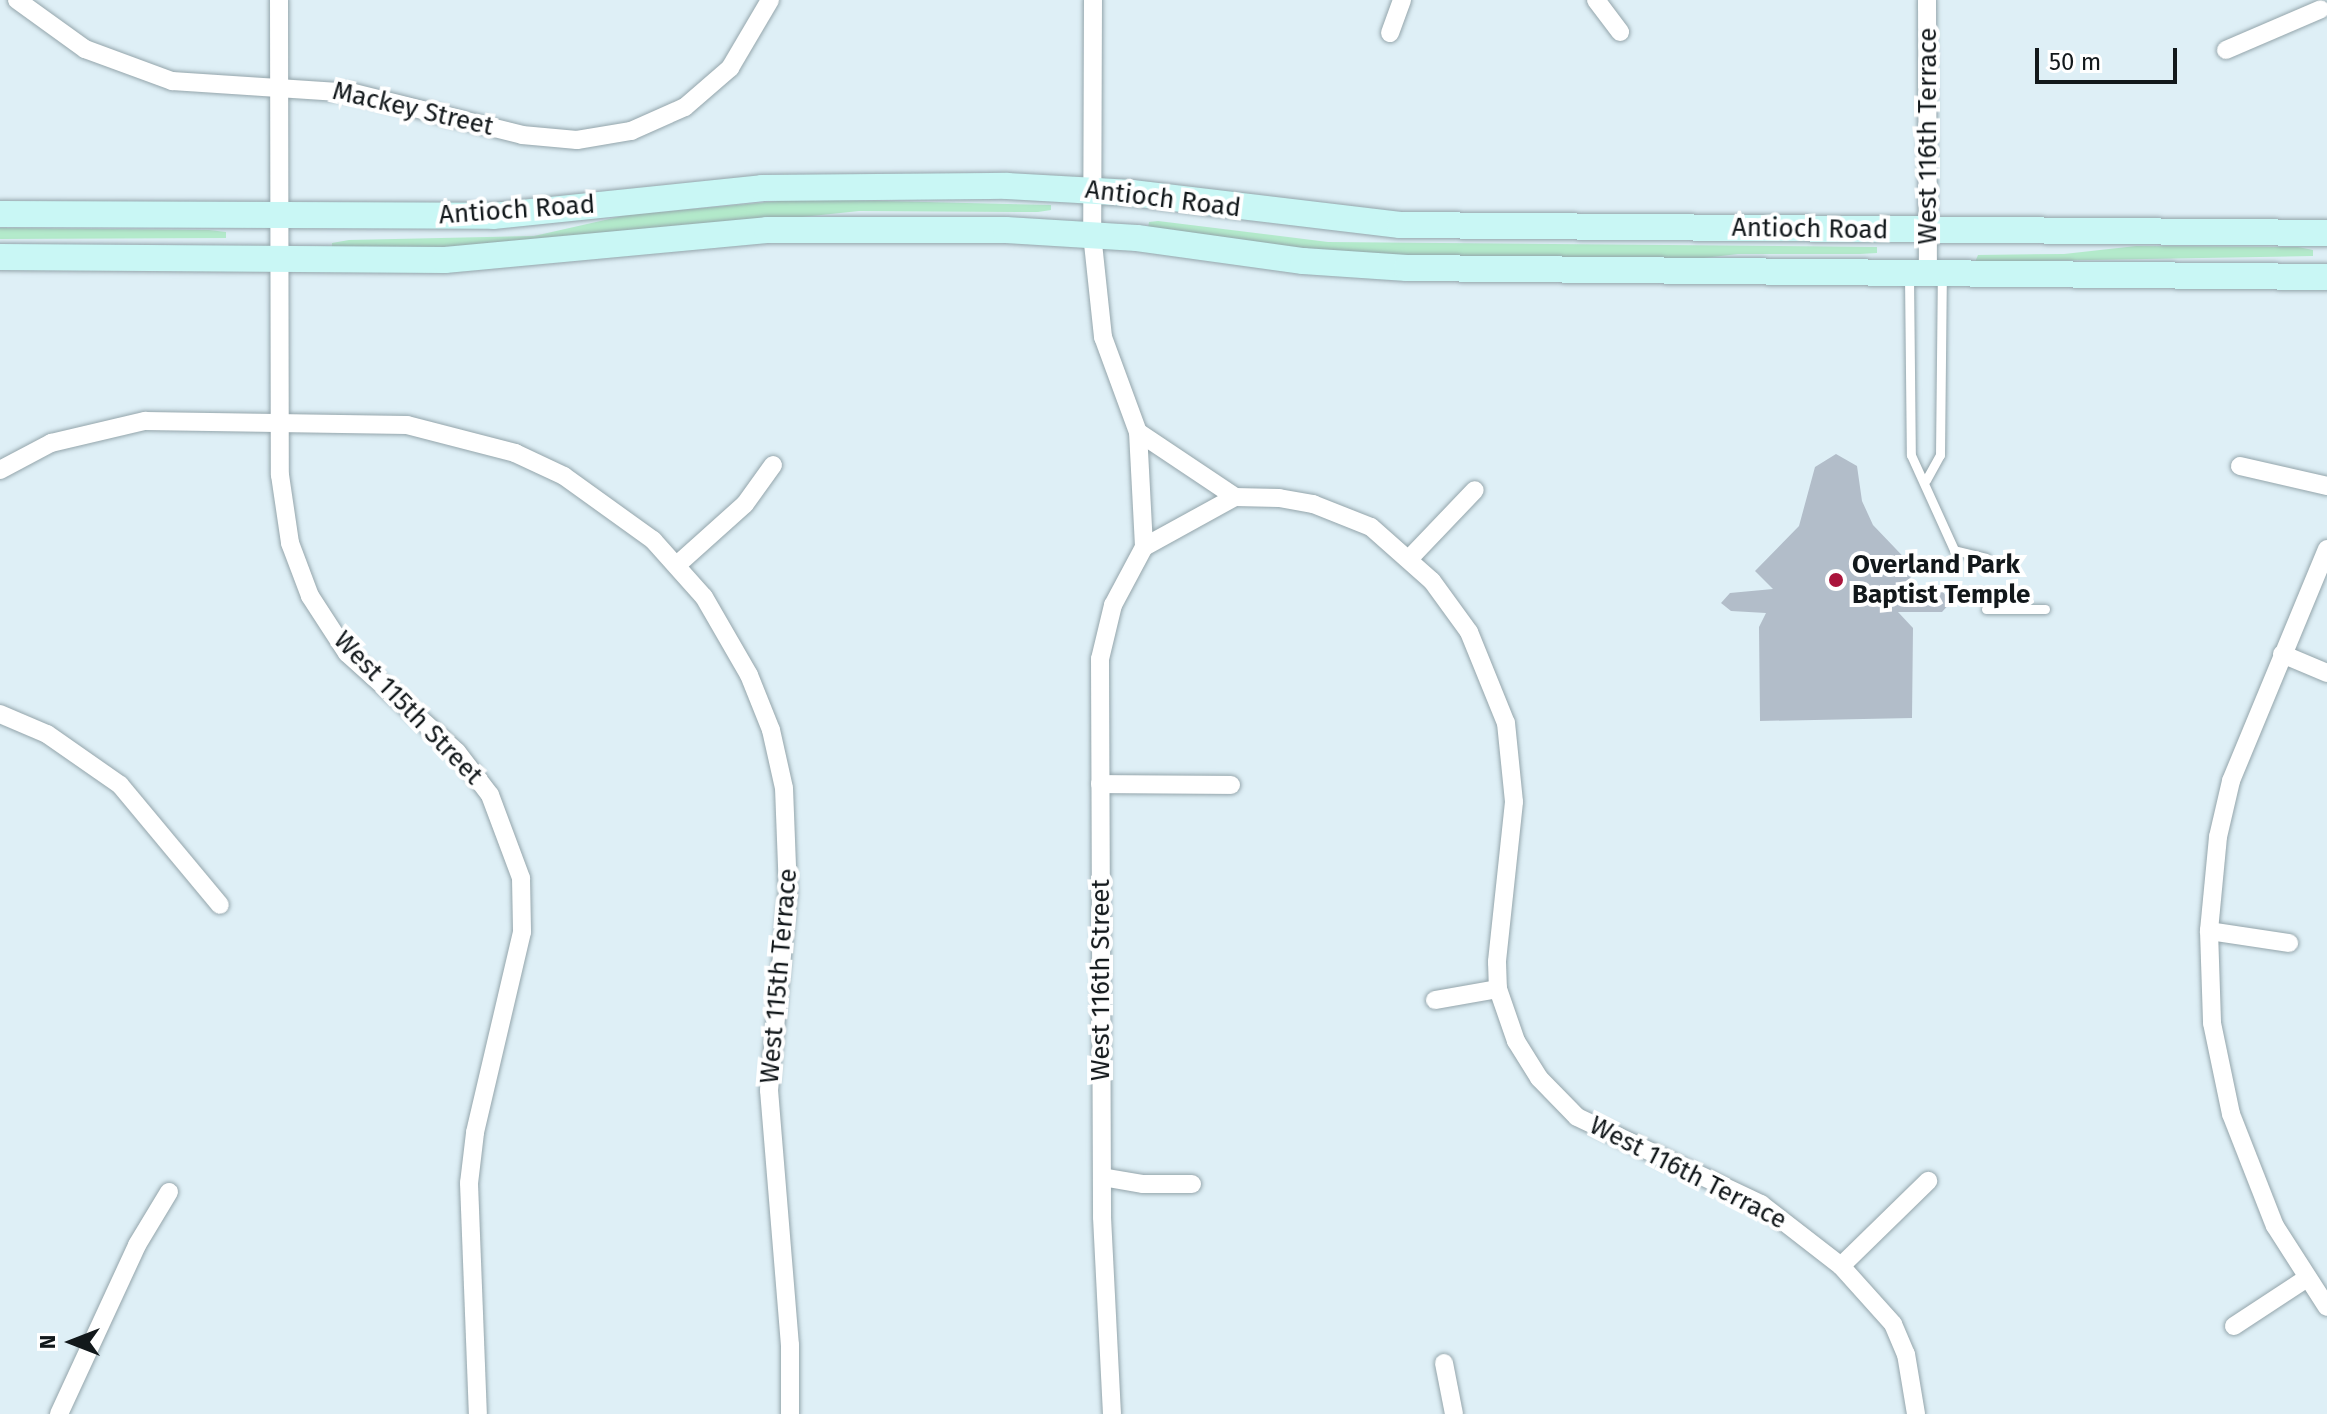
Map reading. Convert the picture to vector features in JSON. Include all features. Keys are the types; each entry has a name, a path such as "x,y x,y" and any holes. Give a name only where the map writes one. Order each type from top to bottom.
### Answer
{"main road":[{"name":"Antioch Road","path":"0,214 493,216 806,186 1091,189 1400,225 2327,233"},
{"name":"Antioch Road","path":"0,257 500,258 767,230 1092,234 1394,268 2327,277"}],"street":[{"name":"Mackey Street","path":"17,0 85,49 123,66 172,81 354,93 522,135 577,140 612,136 668,116 716,82 754,34 770,0"},
{"name":"West 115th Street","path":"279,0 283,216 280,421 285,521 310,596 357,663 469,765 496,805 518,861 522,932 477,1120 469,1183 478,1414"},
{"path":"1093,0 1092,234 1109,365 1138,432 1144,547 1235,497 1138,432"},
{"path":"1390,33 1402,0"},
{"path":"1596,0 1620,32"},
{"name":"West 116th Terrace","path":"1926,273 1927,0"},
{"path":"2226,50 2322,10"},
{"name":"West 115th Terrace","path":"0,470 51,443 96,429 145,421 407,425 515,453 609,505 677,565 704,597 749,675 771,730 784,788 788,893 769,1090 790,1345 790,1414"},
{"path":"677,565 745,504 773,465"},
{"path":"2240,466 2327,486"},
{"path":"1409,559 1475,490"},
{"name":"West 116th Terrace","path":"1235,497 1279,498 1341,513 1371,527 1409,559 1469,632 1506,723 1514,802 1498,989 1516,1041 1563,1105 1600,1130 1761,1204 1841,1266 1893,1324 1906,1354 1916,1414"},
{"name":"West 116th Street","path":"1112,1414 1102,1177 1100,784 1103,636 1113,605 1144,547"},
{"path":"2327,549 2231,781 2218,837 2209,931 2212,1023 2231,1114 2275,1226 2327,1307"},
{"path":"2282,654 2327,673"},
{"path":"0,714 47,734 120,785 220,905"},
{"path":"1100,784 1231,785"},
{"path":"2209,931 2289,943"},
{"path":"1435,1000 1498,989"},
{"path":"1102,1177 1192,1184"},
{"path":"1841,1266 1928,1181"},
{"path":"59,1414 137,1245 169,1192"},
{"path":"2234,1326 2307,1278"},
{"path":"1444,1363 1454,1414"}],"lane":[{"path":"1926,273 1911,455 1926,480 1954,550 1986,558"},
{"path":"1926,273 1940,455 1926,480"},
{"path":"1986,609 2045,609"}],"green space":[{"path":"801,199 1051,205 1051,210 859,211 524,246 332,248 332,243 349,240 534,236 627,215"},
{"path":"1149,222 1328,242 1877,247 1877,253 1738,254 1678,261 1347,256 1148,228"},
{"path":"0,228 209,230 226,232 226,238 0,239"},
{"path":"2136,246 2298,247 2313,250 2313,256 1975,262 1978,255 2064,254"}],"building":[{"name":"Overland Park Baptist Temple","path":"1836,454 1857,466 1862,501 1873,525 1917,571 1900,588 1942,591 1951,602 1942,612 1898,612 1913,628 1912,718 1760,721 1759,627 1766,613 1731,611 1721,603 1730,593 1773,589 1755,571 1799,526 1815,467"}],"place":[{"name":"Overland Park Baptist Temple","path":"1836,580"}]}
